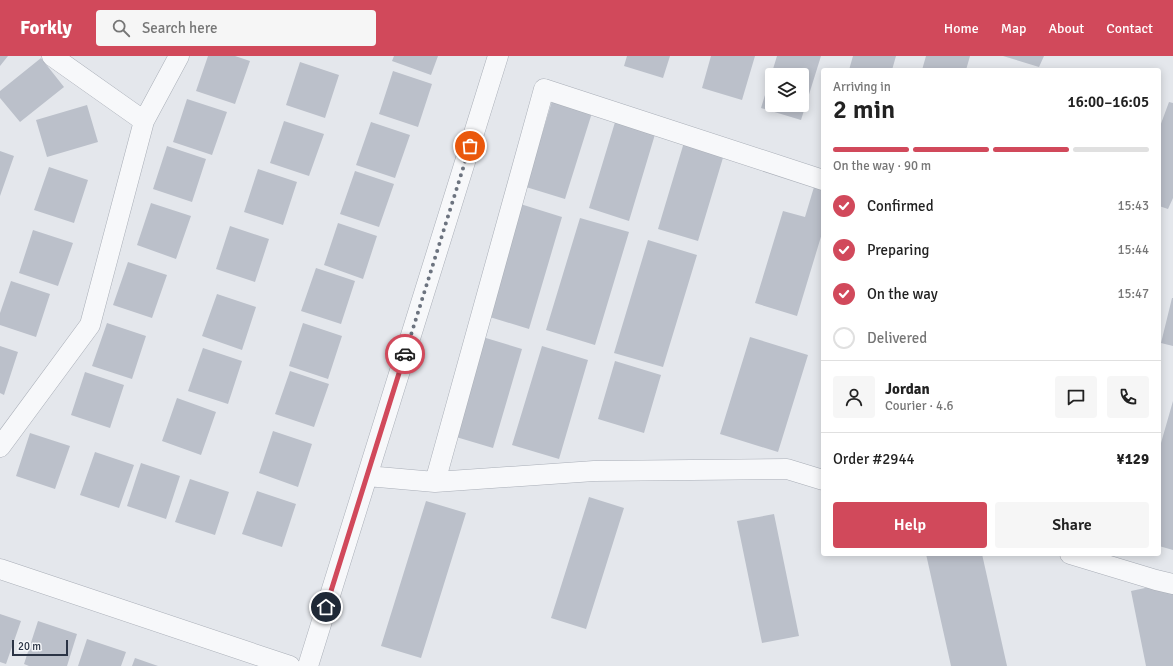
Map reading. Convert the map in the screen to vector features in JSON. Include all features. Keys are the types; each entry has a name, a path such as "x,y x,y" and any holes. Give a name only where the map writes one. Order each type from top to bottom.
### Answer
{"street":[{"path":"52,56 144,121"},
{"path":"0,447 90,325 144,121 179,56"},
{"path":"308,666 498,56"},
{"path":"435,482 544,89 821,179"},
{"path":"368,476 435,482 594,471 787,469 821,479"},
{"path":"1077,556 1173,584"},
{"path":"0,569 290,666"}],"building":[{"path":"0,56 8,56 0,66"},
{"path":"208,56 235,56 250,61 235,104 196,91"},
{"path":"394,56 438,56 431,75 392,61"},
{"path":"627,56 670,56 663,78 624,66"},
{"path":"711,56 755,56 742,100 702,88"},
{"path":"777,56 821,56 809,94 809,68 773,68"},
{"path":"853,56 896,56 893,68 850,68"},
{"path":"926,56 970,56 967,68 923,68"},
{"path":"1003,56 1044,56 1039,67"},
{"path":"41,58 64,87 20,122 0,98 0,91"},
{"path":"300,62 339,75 325,118 286,105"},
{"path":"393,71 432,84 418,127 379,114"},
{"path":"556,88 596,100 565,199 526,187"},
{"path":"765,95 765,109 761,108"},
{"path":"187,99 227,112 212,155 173,142"},
{"path":"1169,102 1173,103 1173,198 1168,209 1161,207 1161,124"},
{"path":"87,105 98,142 47,157 36,120"},
{"path":"619,109 659,121 629,221 589,208"},
{"path":"774,112 804,112 801,120"},
{"path":"284,121 324,134 309,176 270,163"},
{"path":"371,122 410,135 395,178 356,165"},
{"path":"688,129 728,141 698,241 658,229"},
{"path":"167,146 206,159 192,202 153,189"},
{"path":"0,151 14,156 0,196"},
{"path":"49,167 88,180 74,223 34,210"},
{"path":"258,169 297,182 283,225 244,212"},
{"path":"355,171 394,184 379,227 340,214"},
{"path":"814,187 821,189 821,237 797,316 755,303 783,211 805,217"},
{"path":"514,202 562,217 529,329 480,314"},
{"path":"151,203 191,216 176,259 137,245"},
{"path":"580,218 629,232 595,345 546,330"},
{"path":"338,223 377,236 363,279 324,265"},
{"path":"230,226 269,239 255,282 216,269"},
{"path":"33,230 73,243 58,286 19,273"},
{"path":"648,240 697,255 663,367 614,353"},
{"path":"128,262 167,275 152,318 113,305"},
{"path":"316,268 355,281 341,324 301,311"},
{"path":"11,281 50,294 36,337 0,325 0,313"},
{"path":"217,294 256,307 242,350 202,336"},
{"path":"1173,298 1173,346 1161,343"},
{"path":"107,323 146,336 132,379 92,366"},
{"path":"303,323 342,336 328,379 289,366"},
{"path":"476,335 522,349 493,448 446,434"},
{"path":"750,337 808,355 778,452 720,434"},
{"path":"0,346 18,352 4,395 0,393"},
{"path":"542,346 588,360 559,459 512,445"},
{"path":"203,348 242,361 228,404 188,391"},
{"path":"615,361 661,375 644,433 598,419"},
{"path":"290,371 329,384 314,427 275,414"},
{"path":"85,372 124,385 110,428 71,415"},
{"path":"177,398 216,412 201,455 162,441"},
{"path":"1173,401 1173,550 1161,547 1161,443"},
{"path":"273,431 312,444 298,487 259,473"},
{"path":"30,433 70,446 55,489 16,476"},
{"path":"95,452 134,465 119,508 80,495"},
{"path":"141,463 180,476 166,519 127,506"},
{"path":"190,479 229,492 215,535 175,522"},
{"path":"257,491 296,504 282,547 242,534"},
{"path":"589,497 624,508 586,629 551,618"},
{"path":"426,501 466,513 421,658 381,646"},
{"path":"774,514 799,636 762,643 737,521"},
{"path":"926,556 982,556 1007,666 951,666"},
{"path":"1173,582 1173,666 1146,666 1131,591"},
{"path":"0,614 21,621 6,664 0,662"},
{"path":"38,621 77,634 67,666 29,666 24,664"},
{"path":"87,639 126,652 121,666 78,666"},
{"path":"135,658 158,666 132,666"}],"way so far":[{"path":"405,354 470,146"}],"route":[{"path":"326,607 405,354"}]}
